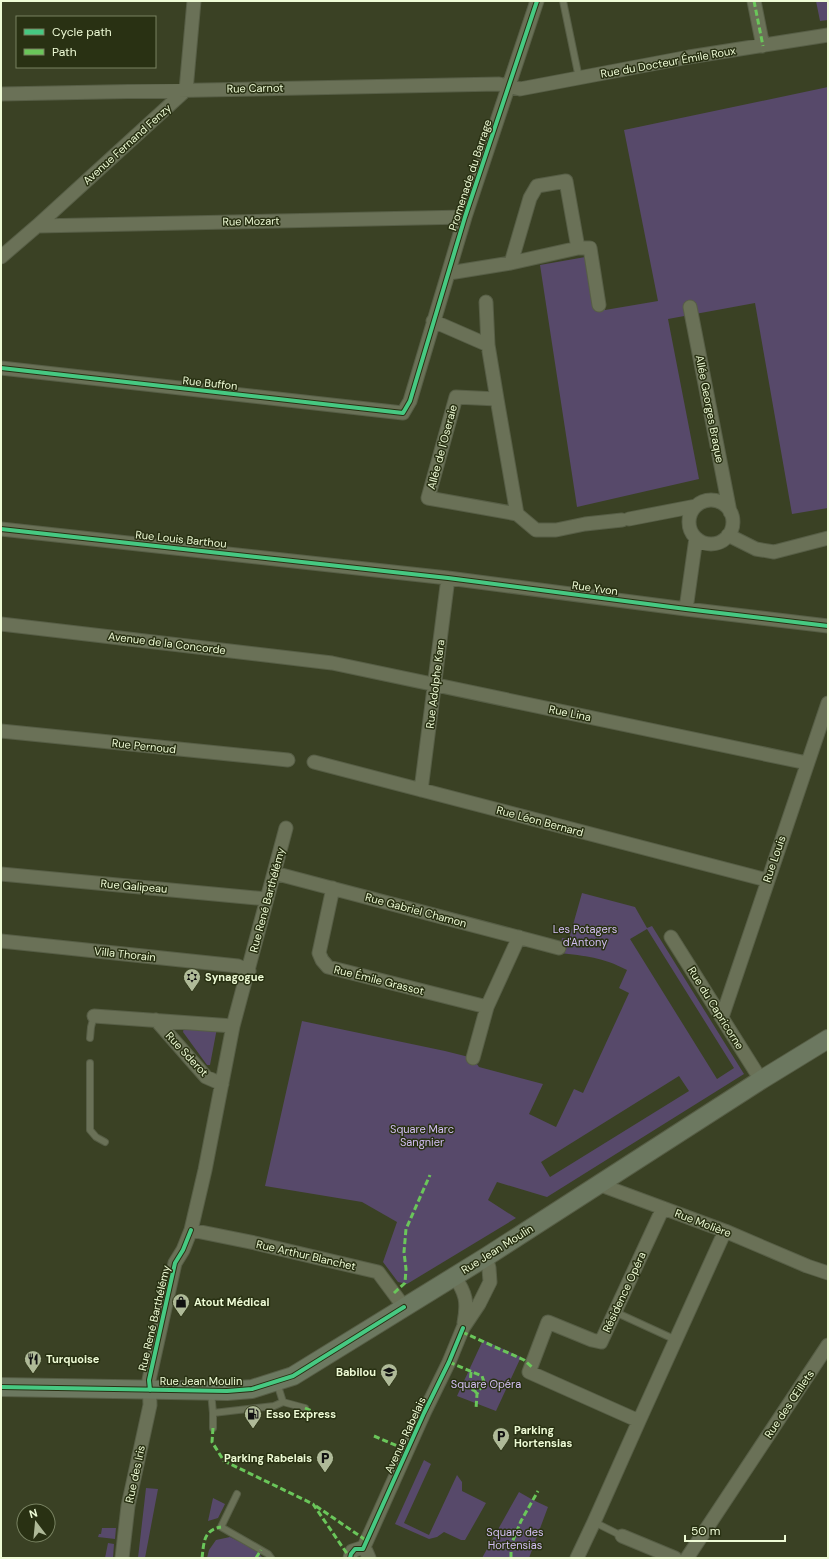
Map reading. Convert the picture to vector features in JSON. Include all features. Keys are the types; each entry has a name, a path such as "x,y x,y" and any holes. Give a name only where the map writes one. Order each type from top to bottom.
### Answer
{"main road":[{"name":"Rue Jean Moulin","path":"1,1387 150,1390 252,1389 293,1376 486,1257 761,1080 828,1039"}],"street":[{"path":"186,90 194,1"},
{"name":"Promenade du Barrage","path":"410,401 465,217 537,1"},
{"path":"754,1 763,46"},
{"name":"Rue du Docteur Émile Roux","path":"508,87 524,88 689,57 828,35"},
{"name":"Rue Carnot","path":"1,94 499,84 508,87"},
{"name":"Avenue Fernand Fenzy","path":"1,257 186,90"},
{"path":"511,263 530,198 537,186 566,181 578,248"},
{"name":"Rue Mozart","path":"37,226 465,217"},
{"path":"449,273 511,263 578,248 590,248 599,305"},
{"path":"486,302 488,345 517,514"},
{"name":"Allée Georges Braque","path":"690,307 730,512 732,524 728,535"},
{"path":"433,321 488,345"},
{"name":"Rue Buffon","path":"1,368 402,413 410,401"},
{"name":"Allée de l'Oseraie","path":"497,399 456,397 428,498 517,514 536,530 556,530 584,524 626,520 696,506"},
{"path":"730,512 726,507 714,501 708,501 696,506 689,518 691,532 696,538 709,544 723,540 728,535 756,549 774,552 828,538"},
{"name":"Rue Louis Barthou","path":"1,529 360,567"},
{"path":"686,609 696,538"},
{"name":"Rue Yvon","path":"360,567 828,626"},
{"name":"Rue Adolphe Kara","path":"421,790 448,578"},
{"name":"Avenue de la Concorde","path":"1,624 332,663"},
{"name":"Rue Lina","path":"332,663 807,763"},
{"name":"Rue Louis","path":"722,1017 828,703"},
{"name":"Rue Pernoud","path":"1,732 288,760"},
{"name":"Rue Léon Bernard","path":"314,762 767,880"},
{"name":"Rue René Barthélémy","path":"150,1390 149,1380 175,1264 183,1250 191,1230 205,1170 234,1026 286,828"},
{"name":"Rue Gabriel Chamon","path":"274,872 559,948"},
{"name":"Rue Galipeau","path":"1,874 267,899"},
{"name":"Rue Émile Grassot","path":"333,888 319,953 322,960 328,967 487,1007"},
{"path":"473,1058 487,1007 519,937"},
{"name":"Rue du Capricorne","path":"671,937 761,1080"},
{"name":"Villa Thorain","path":"1,941 238,966 249,971"},
{"name":"Rue Sderot","path":"94,1016 234,1026"},
{"name":"Rue Sderot","path":"156,1020 206,1078 222,1084"},
{"name":"Rue Molière","path":"598,1184 725,1231 807,1266 828,1273"},
{"name":"Résidence Opéra","path":"639,1421 530,1372 548,1322 592,1340 601,1342 663,1208"},
{"name":"Rue Arthur Blanchet","path":"191,1230 255,1243 378,1272 404,1307"},
{"path":"577,1558 725,1231"},
{"name":"Avenue Rabelais","path":"463,1328 479,1304 490,1282 490,1268 486,1257"},
{"name":"Avenue Rabelais","path":"366,1553 424,1412 449,1362 463,1328 467,1308 466,1299 462,1286 454,1276"},
{"name":"Rue des Œillets","path":"687,1558 828,1346"},
{"name":"Rue des Iris","path":"122,1558 128,1506 150,1405 150,1390"},
{"path":"622,1536 675,1558"},
{"path":"350,1558 355,1549 366,1553"}],"lane":[{"path":"563,1 579,78"},
{"path":"90,1038 94,1016"},
{"path":"90,1063 90,1130 96,1137 105,1142"},
{"path":"615,1312 676,1340"},
{"path":"276,1382 283,1402"},
{"path":"210,1390 213,1428"},
{"path":"213,1413 274,1406 283,1402 305,1408"},
{"path":"237,1494 221,1527 265,1552 271,1558"},
{"path":"594,1522 622,1536"}],"green space":[{"path":"816,1 828,1 828,20 820,21"},
{"path":"828,87 828,508 792,514 755,303 668,319 699,479 577,507 540,265 591,256 605,310 658,301 624,130"},
{"name":"Square Marc Sangnier","path":"582,893 635,907 647,928 652,926 744,1074 547,1197 497,1182 488,1200 516,1218 407,1284 398,1282 383,1262 397,1222 362,1202 265,1186 302,1021 473,1058 479,1067 543,1084 529,1114 556,1127 574,1089 583,1093 629,993 619,988 627,970 610,962 586,956 559,953 562,938 569,939","holes":["647,929 734,1068 717,1079 630,939","679,1076 689,1091 550,1177 541,1162"]},
{"path":"184,1027 217,1028 210,1065 207,1065 183,1032"},
{"name":"Square Opéra","path":"483,1340 521,1357 496,1411 457,1396"},
{"path":"424,1460 431,1464 404,1523 429,1535 457,1475 462,1482 462,1491 486,1503 465,1540 461,1540 444,1532 437,1537 429,1539 395,1524"},
{"path":"146,1488 158,1489 145,1558 138,1558"},
{"name":"Square des Hortensias","path":"519,1492 548,1507 529,1558 482,1558"},
{"path":"213,1498 225,1504 218,1518 208,1521"},
{"path":"102,1528 116,1528 115,1539 98,1537 99,1534 101,1534"},
{"path":"230,1537 254,1549 263,1558 207,1558 209,1550 216,1540"},
{"path":"108,1543 114,1544 113,1558 105,1558"}],"marked path":[{"path":"754,1 763,46"},
{"path":"394,1293 405,1283 406,1269 404,1252 406,1229 430,1175"},
{"path":"462,1332 524,1360 532,1367"},
{"path":"449,1362 482,1376 484,1382 477,1394 476,1409"},
{"path":"471,1372 471,1389 477,1394"},
{"path":"305,1408 314,1412"},
{"path":"213,1428 212,1442 224,1461 313,1504 350,1558"},
{"path":"374,1436 407,1450"},
{"path":"511,1558 511,1545 521,1521 538,1491"},
{"path":"316,1506 367,1541"},
{"path":"202,1558 204,1542 208,1534 211,1531 221,1527"},
{"path":"256,1558 261,1550"}],"cycle path":[{"path":"1,368 403,413 410,401 465,217 537,1"},
{"path":"1,529 448,578 828,626"},
{"path":"150,1390 149,1380 175,1263 183,1250 191,1230"},
{"path":"1,1387 227,1391 252,1389 293,1376 404,1307"},
{"path":"350,1558 355,1549 363,1549 424,1413 449,1362 463,1328"}],"place":[{"name":"Synagogue","path":"192,992"},
{"name":"Atout Médical","path":"181,1317"},
{"name":"Turquoise","path":"33,1374"},
{"name":"Babilou","path":"389,1387"},
{"name":"Esso Express","path":"253,1429"},
{"name":"Parking Hortensias","path":"501,1451"},
{"name":"Parking Rabelais","path":"325,1473"}],"park label":[{"name":"Les Potagers d'Antony","path":"585,935"}]}
